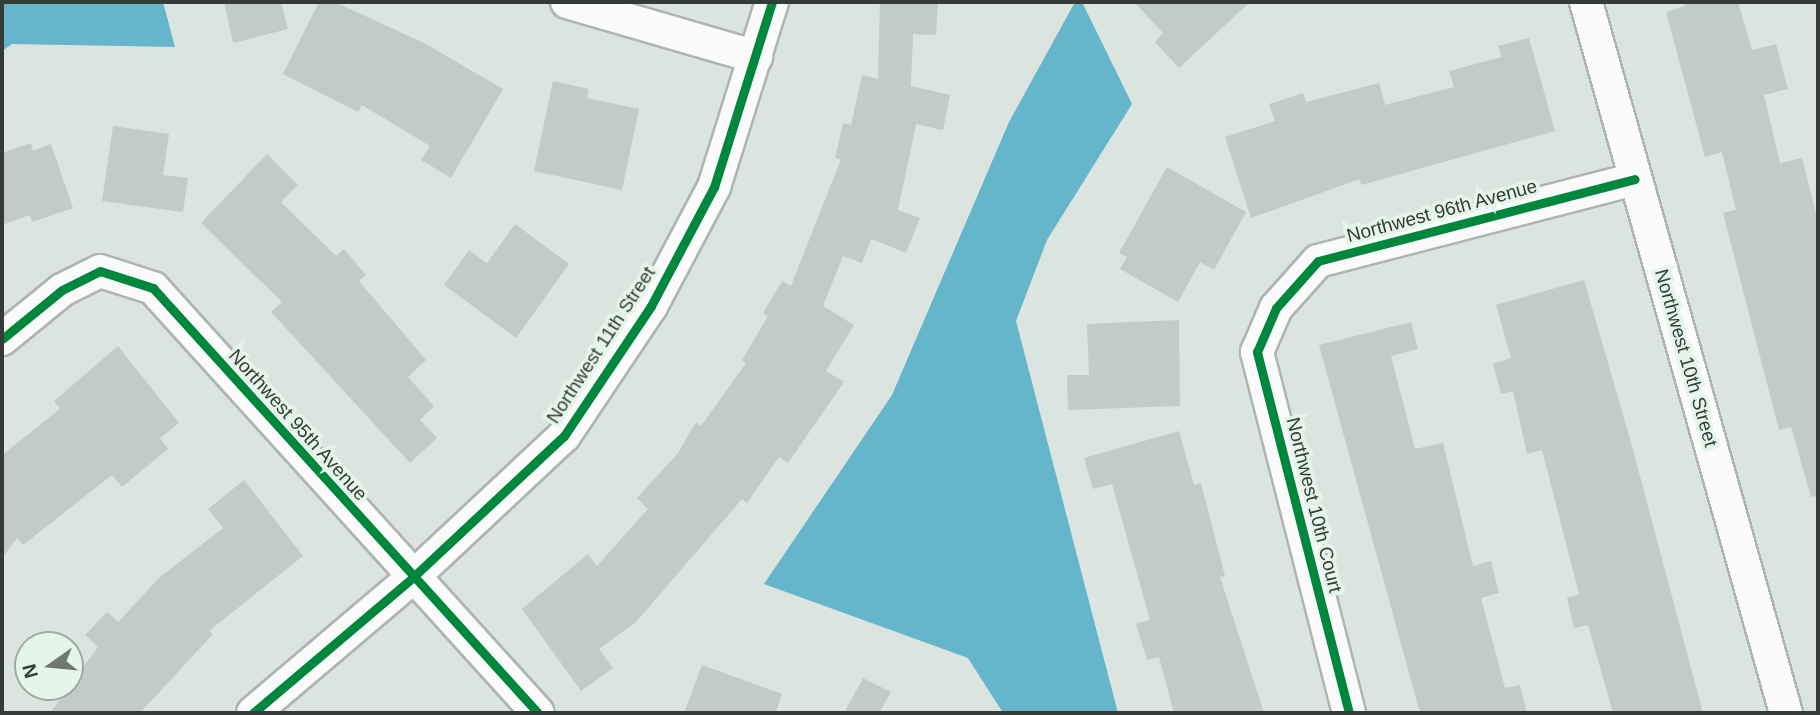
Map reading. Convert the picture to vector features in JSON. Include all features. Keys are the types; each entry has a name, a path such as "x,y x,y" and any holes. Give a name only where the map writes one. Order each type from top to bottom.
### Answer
{"street":[{"path":"567,2 756,57"},
{"name":"Northwest 11th Street","path":"253,713 412,578 564,436 651,306 714,187 772,2"},
{"name":"Northwest 10th Street","path":"1586,2 1786,713"},
{"name":"Northwest 96th Avenue","path":"1276,309 1318,261 1635,179"},
{"name":"Northwest 95th Avenue","path":"2,339 62,290 100,271 153,288 412,578 538,713"},
{"name":"Northwest 10th Court","path":"1276,309 1258,352 1349,713"}],"water":[{"path":"2,2 163,2 175,47 12,44 2,51"},
{"path":"1075,2 1082,2 1132,104 1047,240 1016,321 1118,713 1003,713 968,658 764,584 892,395 1009,122"}],"building":[{"path":"224,2 281,2 288,29 233,43"},
{"path":"319,2 335,2 426,44 503,89 451,178 421,160 430,146 362,105 358,112 283,74"},
{"path":"880,2 938,2 936,35 913,34 911,86 950,95 943,130 916,124 898,210 920,218 906,253 871,239 862,263 843,256 823,306 854,325 826,371 844,382 788,463 779,457 747,503 742,499 636,622 599,649 613,668 581,691 522,609 588,554 597,566 648,509 637,498 678,453 696,422 701,426 746,363 742,360 768,316 763,313 782,281 791,286 841,159 835,158 843,123 851,125 862,75 878,79"},
{"path":"1134,2 1250,2 1179,68 1155,42 1163,33"},
{"path":"1684,2 1738,2 1752,50 1776,44 1788,89 1764,95 1780,163 1802,158 1818,222 1818,496 1811,497 1791,427 1779,430 1723,213 1736,210 1722,152 1705,157 1666,12 1685,6"},
{"path":"1529,38 1555,131 1361,185 1360,179 1251,218 1225,137 1275,121 1269,104 1303,93 1306,102 1379,83 1385,105 1454,87 1449,71 1502,57 1498,46"},
{"path":"553,81 589,89 587,98 639,109 622,190 534,171"},
{"path":"113,126 169,134 163,175 188,178 183,212 102,201"},
{"path":"31,143 33,151 51,144 73,208 32,222 30,215 2,225 2,153"},
{"path":"267,154 298,185 281,202 336,256 344,249 366,275 359,281 426,360 408,377 434,406 420,420 437,438 410,463 271,312 282,302 201,223"},
{"path":"1167,167 1246,212 1214,270 1200,262 1178,302 1120,269 1127,257 1119,253"},
{"path":"515,224 569,264 516,338 444,285 469,250 487,263"},
{"path":"1584,280 1632,446 1703,713 1613,713 1588,625 1574,628 1567,598 1579,594 1542,450 1527,454 1513,391 1501,394 1493,364 1511,358 1496,305"},
{"path":"1179,320 1180,406 1068,410 1067,375 1089,375 1087,324"},
{"path":"1411,322 1418,349 1391,356 1415,449 1443,443 1473,566 1491,561 1499,593 1481,598 1505,688 1520,685 1527,713 1420,713 1319,345"},
{"path":"118,346 179,423 160,438 168,449 122,487 112,475 23,545 17,538 2,558 2,455 60,409 54,401"},
{"path":"1179,431 1194,485 1201,483 1225,576 1220,577 1264,713 1174,713 1159,657 1147,660 1136,624 1150,620 1112,484 1093,489 1084,458"},
{"path":"244,480 303,556 209,631 213,634 140,713 50,713 59,701 84,701 84,666 98,647 85,635 107,612 118,622 160,577 223,528 208,509"},
{"path":"702,665 782,694 776,713 684,713"},
{"path":"863,678 891,692 879,713 844,713"}],"cycle path":[{"path":"253,713 412,578 564,436 651,306 714,187 772,2"},
{"path":"1349,713 1257,352 1276,308 1318,261 1635,179"},
{"path":"2,339 62,290 100,271 153,288 538,713"}]}
